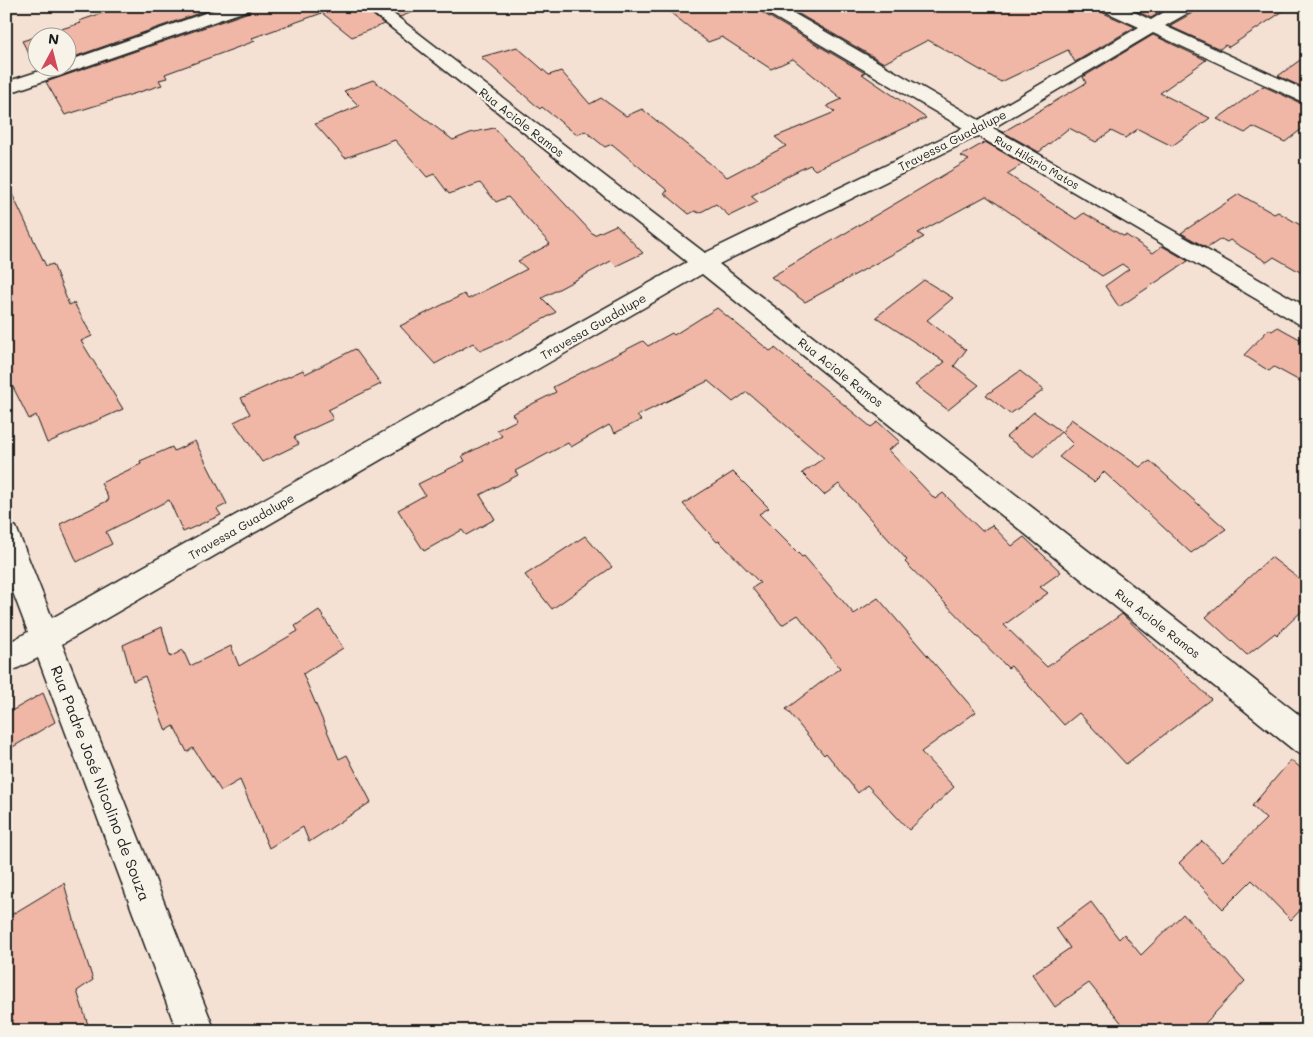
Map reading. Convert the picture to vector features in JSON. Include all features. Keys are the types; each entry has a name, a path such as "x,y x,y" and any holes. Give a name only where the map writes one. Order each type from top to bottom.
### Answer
{"street":[{"path":"78,63 242,6"},
{"name":"Rua Aciole Ramos","path":"372,6 703,263 1307,741"},
{"name":"Rua Hilário Matos","path":"768,6 1307,318"},
{"path":"1108,6 1307,98"},
{"name":"Travessa Guadalupe","path":"6,660 703,263 978,128 1187,6"},
{"path":"6,88 35,78"},
{"name":"Rua Padre José Nicolino de Souza","path":"6,536 196,1031"}],"building":[{"path":"123,6 219,6 78,55 78,28 65,28 81,23 79,21"},
{"path":"252,6 362,6 384,24 352,37 322,13 252,38 255,41 165,74 167,78 159,80 162,85 65,115 46,82 58,78 78,78 78,71 249,12"},
{"path":"386,6 425,6 425,7 400,17"},
{"path":"662,6 758,6 761,12 865,73 862,74 926,118 815,170 810,165 791,174 751,196 758,202 729,216 716,204 699,213 695,211 689,214 664,193 668,191 612,144 605,147 585,131 577,135 542,107 540,109 481,57 517,47 549,75 561,71 590,104 601,98 626,116 642,109 727,177 786,146 775,137 835,112 827,106 842,99 793,59 771,69 722,37 708,42"},
{"path":"785,6 1098,6 1101,12 1135,27 1075,62 1068,50 1001,82 928,40 884,63"},
{"path":"1127,6 1170,6 1151,18"},
{"path":"1197,6 1291,6 1229,47 1225,45 1220,49 1169,26 1194,12"},
{"path":"1153,35 1206,60 1160,93 1210,118 1172,146 1138,129 1125,138 1111,131 1096,142 1069,128 1039,152 1003,132 1086,83 1083,77"},
{"path":"28,39 28,52 22,41"},
{"path":"1307,55 1307,89 1278,76"},
{"path":"373,80 453,140 470,133 494,128 594,235 616,225 643,253 616,266 611,261 542,298 556,312 508,339 480,351 473,343 435,364 400,326 464,294 468,299 527,269 518,261 550,244 508,197 496,202 480,183 449,194 434,174 427,177 395,140 345,158 315,124 359,106 344,91"},
{"path":"1263,86 1307,106 1307,125 1285,142 1253,127 1245,133 1217,119"},
{"path":"985,142 1023,164 1007,174 1076,219 1084,213 1123,236 1126,235 1153,253 1162,246 1188,261 1119,307 1105,286 1129,269 1122,264 1102,276 986,196 918,233 924,237 805,302 771,277 969,160 961,156"},
{"path":"6,181 46,266 53,264 69,305 74,303 92,336 81,341 123,409 47,443 36,415 29,419 6,373"},
{"path":"1239,194 1274,214 1278,212 1307,229 1307,276 1274,257 1267,262 1230,240 1227,242 1221,239 1207,248 1181,233"},
{"path":"924,280 953,298 927,320 966,350 954,366 979,385 948,410 915,385 945,362 876,317"},
{"path":"717,308 770,351 775,348 871,427 878,422 900,442 888,450 935,499 943,493 982,531 992,525 1012,546 1024,537 1061,572 1040,587 1048,593 1004,625 1047,667 1122,614 1211,699 1126,764 1079,713 1064,725 1011,666 1008,668 905,562 907,560 839,484 824,495 802,473 824,458 747,392 733,402 708,381 637,416 641,420 615,433 609,425 571,447 568,443 515,471 518,475 480,495 495,519 466,535 462,530 424,551 398,510 425,495 418,484 465,461 462,456 502,436 497,430 517,420 512,414 556,392 553,387 643,341 648,346 672,333 674,335"},
{"path":"1278,327 1307,343 1307,385 1274,367 1269,371 1244,355 1269,329 1272,331"},
{"path":"355,349 381,384 328,410 333,419 294,437 299,444 262,462 234,422 250,414 241,398 303,370 305,374"},
{"path":"1020,371 1044,390 1010,414 986,395"},
{"path":"1034,412 1062,432 1071,419 1140,467 1150,461 1226,529 1191,553 1104,472 1094,482 1059,457 1073,444 1061,432 1034,457 1006,437"},
{"path":"195,441 227,504 217,509 221,515 183,532 169,500 106,532 112,544 77,562 60,524 109,500 101,483 141,464 140,461 172,447 174,451"},
{"path":"733,472 769,508 759,514 802,557 804,556 854,614 878,598 976,712 921,752 954,787 909,830 867,785 858,793 826,753 824,755 786,709 840,668 798,615 782,625 752,588 760,583 719,541 717,542 683,504"},
{"path":"585,536 612,567 552,609 525,575"},
{"path":"1271,557 1307,585 1307,606 1277,635 1275,633 1247,655 1206,617"},
{"path":"319,610 343,648 303,674 339,759 347,755 371,802 309,842 303,827 269,848 240,780 221,791 193,748 187,752 174,726 166,731 145,676 133,681 123,645 162,627 170,657 183,650 190,666 231,646 239,666 298,631 295,626"},
{"path":"43,693 55,722 6,751 6,714"},
{"path":"1291,760 1307,773 1307,903 1291,920 1252,880 1223,909 1179,863 1202,841 1223,861 1266,819 1252,806"},
{"path":"64,883 93,980 77,991 90,1031 6,1031 6,918"},
{"path":"1091,902 1119,939 1124,934 1141,955 1183,914 1245,981 1198,1031 1128,1031 1089,983 1055,1007 1032,974 1070,948 1056,928"}]}
